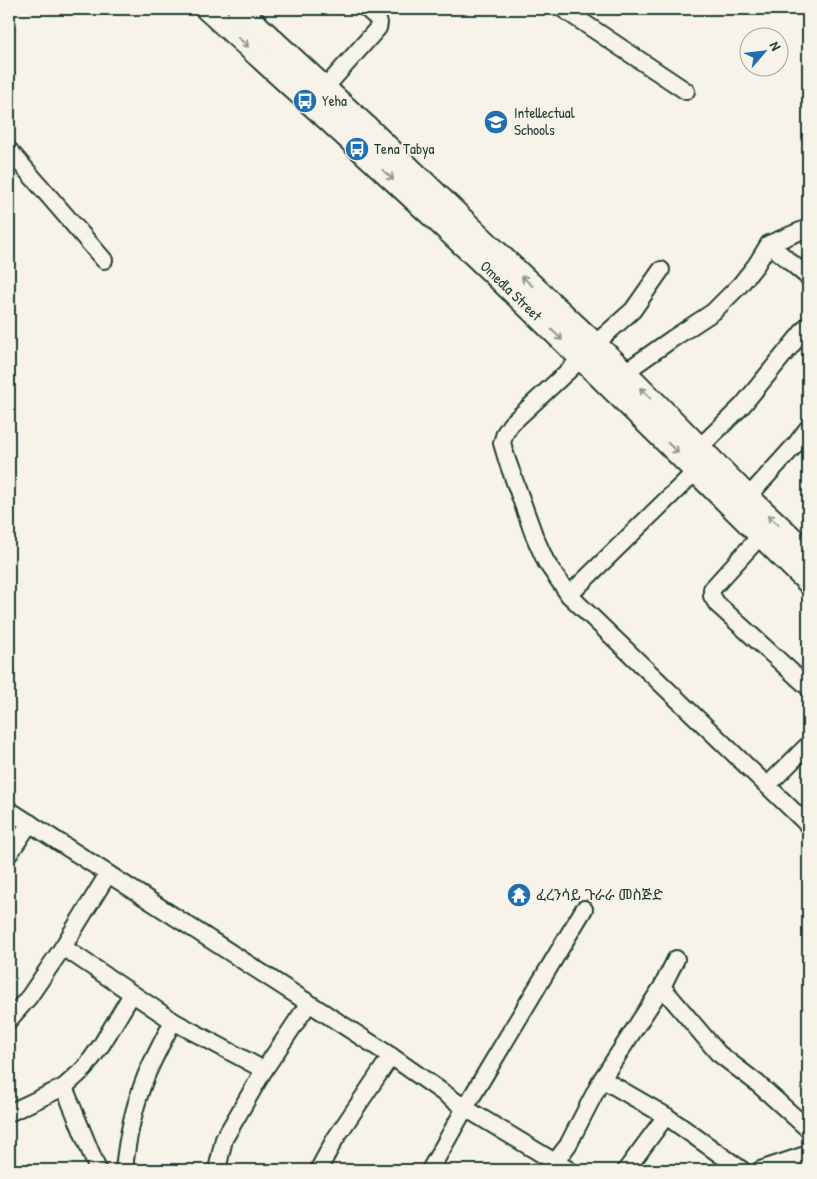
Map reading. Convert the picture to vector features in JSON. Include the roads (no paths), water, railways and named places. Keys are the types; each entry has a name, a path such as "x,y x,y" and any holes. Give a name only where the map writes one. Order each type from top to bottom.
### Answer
{"main road":[{"name":"Omedla Street","path":"207,9 365,139 487,243 696,470 808,582"},
{"name":"Omedla Street","path":"238,9 325,88 365,139"},
{"name":"Omedla Street","path":"588,351 625,372 748,497 807,550"}],"street":[{"path":"325,88 378,28 377,18 367,9"},
{"path":"563,9 686,91"},
{"path":"9,150 104,260"},
{"path":"625,372 672,338 713,312 740,285 756,265 768,244 808,228"},
{"path":"768,244 808,277"},
{"path":"661,270 633,310 511,424 504,433 502,443 534,535 546,562 569,595 808,824"},
{"path":"699,448 742,406 808,325"},
{"path":"748,497 808,428"},
{"path":"569,595 696,470"},
{"path":"760,535 712,589 712,596 717,604 808,688"},
{"path":"768,785 808,745"},
{"path":"9,810 391,1056 465,1108 557,1167 602,1079 662,986 676,959"},
{"path":"9,854 30,823"},
{"path":"9,1020 29,997 63,947 108,874"},
{"path":"430,1170 584,909"},
{"path":"63,947 173,1021 264,1070"},
{"path":"662,986 718,1053 757,1083 808,1129"},
{"path":"9,1113 64,1087 85,1068 132,994"},
{"path":"217,1170 224,1140 264,1070 310,1004"},
{"path":"124,1170 129,1136 146,1076 173,1021"},
{"path":"319,1170 335,1139 391,1056"},
{"path":"602,1079 666,1116 742,1170"},
{"path":"64,1087 98,1170"},
{"path":"626,1170 666,1116"},
{"path":"760,1170 808,1155"}],"place":[{"name":"Yeha","path":"305,101"},
{"name":"Intellectual Schools","path":"496,122"},
{"name":"Tena Tabya","path":"357,149"},
{"name":"ፈረንሳይ ጉራራ መስጅድ","path":"519,895"}]}
